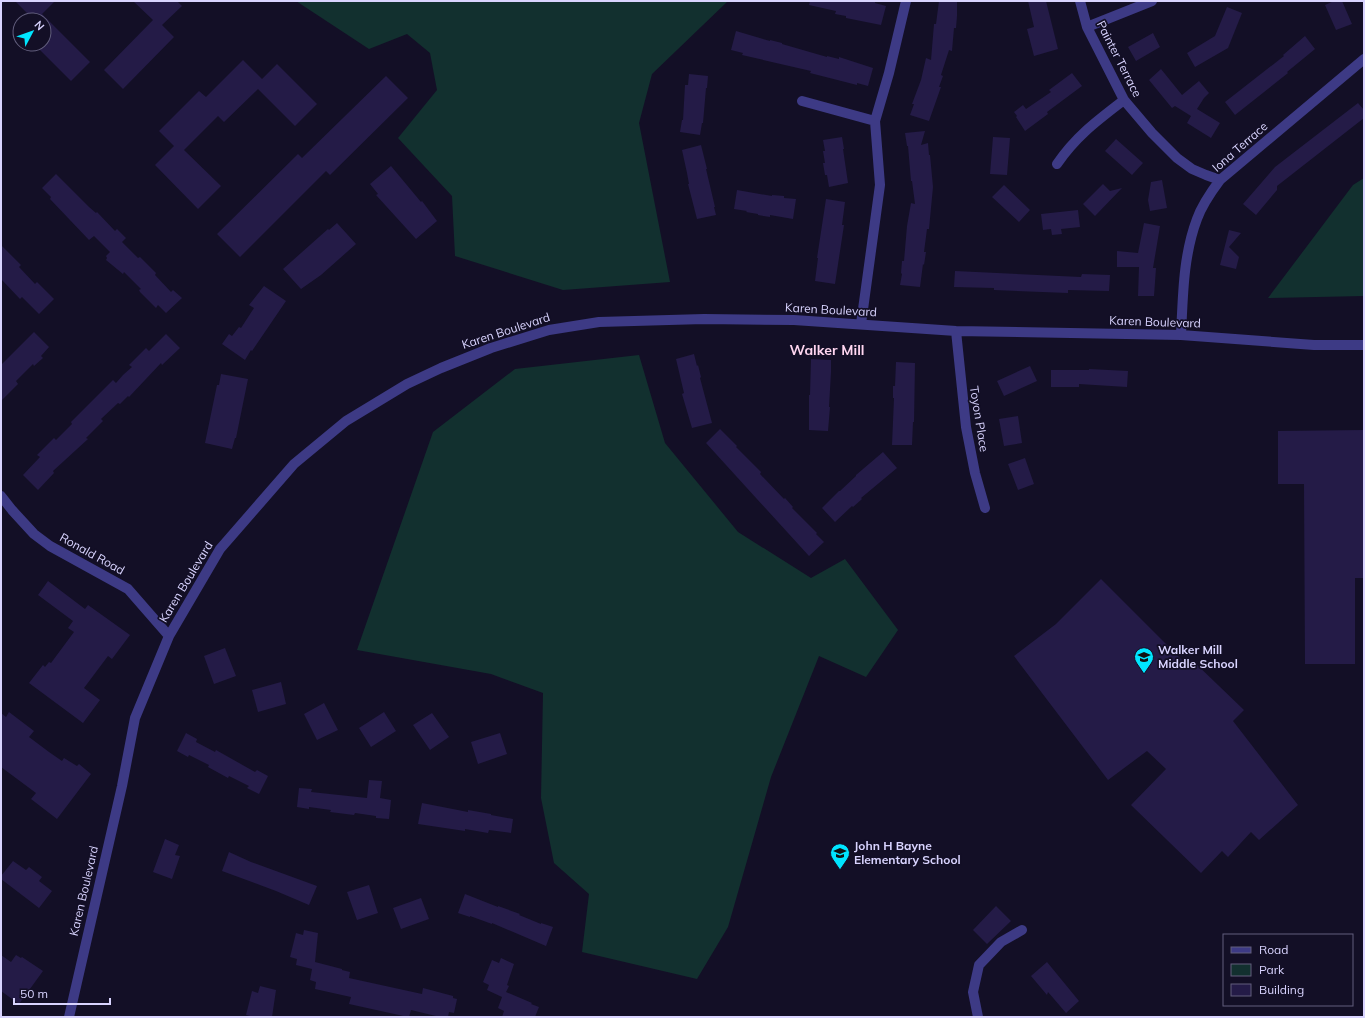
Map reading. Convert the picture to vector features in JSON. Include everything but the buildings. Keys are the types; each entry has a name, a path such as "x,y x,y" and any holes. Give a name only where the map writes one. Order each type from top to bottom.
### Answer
{"street":[{"path":"861,324 880,185 875,121 889,73 906,1"},
{"name":"Painter Terrace","path":"1080,1 1087,26 1124,100 1177,158 1192,169 1220,180"},
{"path":"1087,26 1152,1"},
{"name":"Iona Terrace","path":"1181,335 1188,252 1197,219 1208,196 1220,180 1364,59"},
{"path":"1057,164 1072,143 1083,132 1124,100"},
{"path":"802,101 875,121"},
{"name":"Karen Boulevard","path":"69,1017 122,786 135,718 169,636 220,550 294,464 346,422 407,384 440,368 480,352 549,330 599,322 704,319 794,320 956,331 1181,335 1314,345 1364,345"},
{"name":"Toyon Place","path":"956,331 966,426 975,473 985,508"},
{"name":"Ronald Road","path":"1,496 29,528 50,546 128,589 169,636"},
{"path":"978,1017 973,992 979,965 1001,942 1022,930"}],"green space":[{"path":"296,1 728,1 652,74 639,123 670,282 563,290 455,256 452,196 398,138 437,90 430,53 407,34 369,49"},
{"path":"1364,178 1364,296 1268,298 1353,185"},
{"path":"639,355 665,443 738,532 811,578 845,559 898,630 866,677 819,656 771,777 728,927 697,979 582,952 589,894 554,863 541,798 543,693 491,674 357,650 433,432 515,369"}],"place":[{"name":"Walker Mill Middle School","path":"1144,674"},
{"name":"John H Bayne Elementary School","path":"840,870"}],"district":[{"name":"Walker Mill","path":"827,350"}]}
